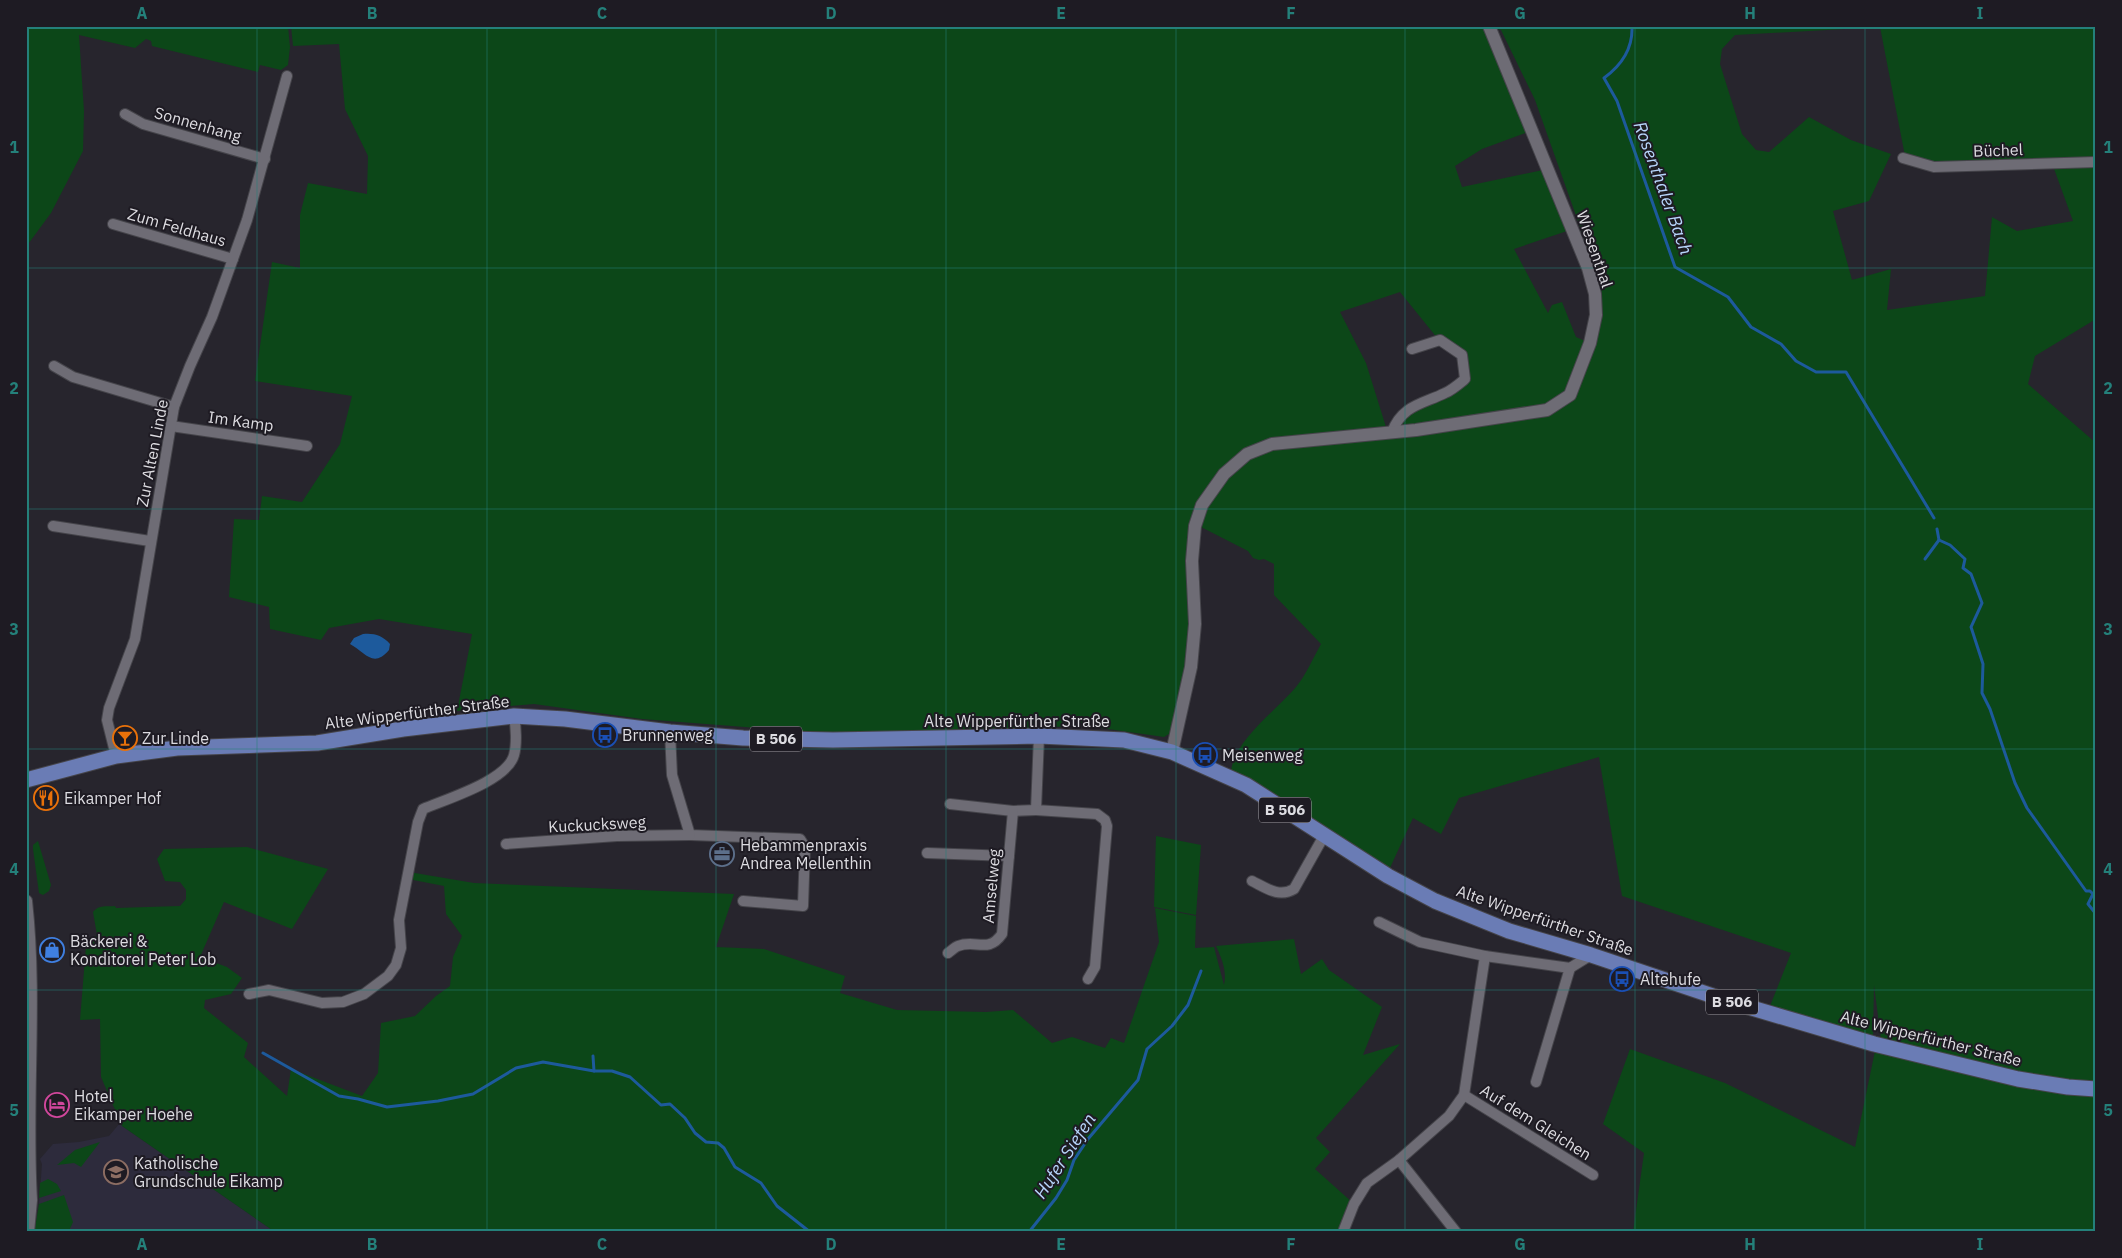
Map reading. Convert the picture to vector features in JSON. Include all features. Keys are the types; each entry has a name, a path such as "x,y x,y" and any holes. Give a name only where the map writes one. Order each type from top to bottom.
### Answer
{"main road":[{"name":"Alte Wipperfürther Straße","path":"26,780 116,756 177,748 317,743 403,729 514,716 565,719 670,732 743,738 833,740 1039,736 1124,740 1172,752 1246,785 1388,876 1435,901 1509,931 1591,955 1728,1001 1874,1044 2018,1079 2068,1087 2096,1088"}],"street":[{"name":"Wiesenthal","path":"1172,752 1192,658 1195,624 1192,561 1195,526 1202,505 1224,474 1247,454 1272,444 1416,430 1548,410 1570,395 1590,342 1596,314 1595,294 1588,268 1490,28"},
{"name":"Zur Alten Linde","path":"116,756 107,720 135,639 174,407 212,317 233,259 265,159 287,76"},
{"name":"Sonnenhang","path":"125,114 143,124 265,159"},
{"name":"Büchel","path":"1903,158 1934,167 2096,162"},
{"name":"Zum Feldhaus","path":"113,224 233,259"},
{"path":"1392,432 1396,420 1414,406 1447,392 1465,379 1462,355 1440,340 1412,349"},
{"path":"54,366 73,377 174,407"},
{"name":"Im Kamp","path":"171,426 307,446"},
{"path":"53,526 150,541"},
{"path":"249,994 269,990 322,1003 343,1002 364,994 388,976 396,965 401,948 399,920 418,822 423,809 488,781 506,769 514,755 514,716"},
{"path":"670,732 672,775 690,835"},
{"path":"1036,810 1039,736"},
{"path":"950,804 1013,811 1036,810 1097,814 1105,820 1108,826 1095,967 1088,979"},
{"name":"Amselweg","path":"948,953 959,945 990,945 997,941 1002,934 1013,811"},
{"path":"1252,881 1278,893 1287,893 1294,889 1325,834"},
{"name":"Kuckucksweg","path":"506,844 617,836 690,835 800,840 805,847 802,906 743,900"},
{"path":"927,853 1009,856"},
{"path":"26,901 31,977 29,1175 31,1200 28,1232"},
{"path":"1379,922 1420,942 1485,956 1570,968 1591,955"},
{"path":"1343,1232 1354,1204 1367,1183 1400,1160 1449,1116 1464,1094 1485,956"},
{"path":"1536,1082 1570,968"},
{"name":"Auf dem Gleichen","path":"1464,1094 1593,1175"},
{"path":"1400,1160 1456,1232"}],"shaded area":[{"name":"Katholische Grundschule Eikamp","path":"120,1123 275,1232 70,1232 60,1230 38,1218 42,1164 40,1159 53,1144 79,1142 109,1136"}],"green space":[{"path":"26,26 288,26 290,47 288,65 281,70 260,65 258,72 152,46 151,41 146,39 135,48 79,35 84,111 83,151 51,213 26,247"},
{"path":"291,26 1485,26 1531,131 1482,149 1455,166 1462,187 1543,170 1570,230 1514,249 1548,313 1552,305 1562,302 1576,337 1592,344 1601,316 1601,286 1535,100 1501,30 1491,26 2096,26 2096,158 2090,163 2003,163 1934,166 1905,156 1880,27 1735,35 1722,49 1720,64 1742,134 1756,150 1769,152 1809,117 1851,140 1891,154 1869,201 1833,211 1852,280 1891,269 1887,310 1985,296 1992,217 2017,231 2073,221 2053,166 2096,166 2096,319 2035,356 2028,384 2096,443 2096,1083 2014,1071 1881,1039 1874,985 1873,1037 1770,1006 1791,953 1622,896 1599,757 1459,798 1441,834 1413,818 1389,870 1269,792 1231,771 1234,759 1240,748 1258,726 1296,687 1321,644 1274,595 1274,564 1264,559 1253,558 1248,551 1199,526 1206,507 1226,479 1249,458 1272,448 1393,432 1397,423 1409,411 1447,393 1467,380 1463,353 1438,339 1400,292 1340,312 1366,363 1386,427 1270,440 1244,452 1219,473 1197,503 1190,526 1188,560 1191,623 1188,666 1172,732 1164,737 1087,726 822,733 642,719 534,704 457,711 472,634 379,619 329,628 321,640 270,629 269,607 229,597 234,519 259,520 262,496 302,502 340,444 352,396 255,381 272,262 300,268 300,215 308,183 367,194 368,156 345,109 339,44 293,46"},
{"path":"1156,836 1201,845 1196,915 1154,907"},
{"path":"38,841 51,885 49,891 43,895 39,893 33,849 33,845"},
{"path":"247,847 328,869 292,929 224,902 200,957 227,967 242,978 231,994 205,1000 204,1008 248,1043 244,1057 287,1096 291,1069 362,1096 378,1073 381,1023 415,1016 436,996 450,986 453,957 462,936 446,914 444,886 408,879 409,872 474,883 734,894 716,947 764,949 845,976 840,993 897,1010 986,1012 1013,1010 1052,1043 1072,1037 1105,1048 1111,1038 1124,1043 1159,942 1155,908 1196,916 1195,948 1214,947 1224,985 1222,960 1216,946 1294,939 1301,974 1322,959 1329,970 1382,1007 1363,1055 1400,1044 1316,1138 1330,1152 1315,1169 1353,1203 1342,1232 275,1232 122,1126 101,1077 100,1019 80,1020 86,946 97,935 93,912 95,909 106,906 115,906 116,908 180,906 186,899 186,890 180,882 165,881 157,859 164,849"},
{"path":"1630,1049 1725,1083 1855,1147 1875,1051 2069,1094 2096,1097 2096,1232 1633,1232 1644,1153 1603,1124"},
{"path":"100,1142 81,1167 74,1163 57,1165 75,1150"},
{"path":"48,1179 57,1184 61,1191 39,1198 40,1183"},
{"path":"64,1195 73,1222 69,1231 36,1232 39,1204"}],"water":[{"path":"363,634 374,634 384,638 390,644 389,650 378,658 369,657 350,644 354,638"}],"waterway":[{"name":"Rosenthaler Bach","path":"1632,26 1631,42 1625,55 1621,62 1604,78 1617,101 1675,267 1728,297 1751,327 1781,344 1796,361 1816,372 1846,372 1934,518"},
{"name":"Rosenthaler Bach","path":"1937,529 1939,540 1950,545 1965,559 1963,568 1971,574 1982,603 1971,627 1983,664 1982,693 1990,709 2015,783 2027,808 2086,891 2090,891 2093,894 2088,904 2096,914"},
{"path":"1925,559 1939,540"},
{"name":"Hufer Siefen","path":"1029,1232 1056,1198 1067,1180 1074,1160 1088,1139 1138,1080 1147,1049 1172,1026 1188,1005 1201,971"},
{"path":"263,1053 339,1096 387,1107 438,1101 473,1094 516,1068 543,1062 594,1071 612,1071 630,1077 661,1105 670,1104 685,1118 695,1133 706,1142 718,1143 724,1148 735,1167 761,1183 777,1206 810,1232"},
{"path":"593,1056 594,1071"}],"place":[{"name":"Brunnenweg","path":"605,735"},
{"name":"Zur Linde","path":"125,738"},
{"name":"Meisenweg","path":"1205,755"},
{"name":"Eikamper Hof","path":"46,798"},
{"name":"Hebammenpraxis Andrea Mellenthin","path":"722,854"},
{"name":"Bäckerei & Konditorei Peter Lob","path":"52,950"},
{"name":"Altehufe","path":"1622,979"},
{"name":"Hotel Eikamper Hoehe","path":"57,1105"},
{"name":"Katholische Grundschule Eikamp","path":"116,1172"}]}
